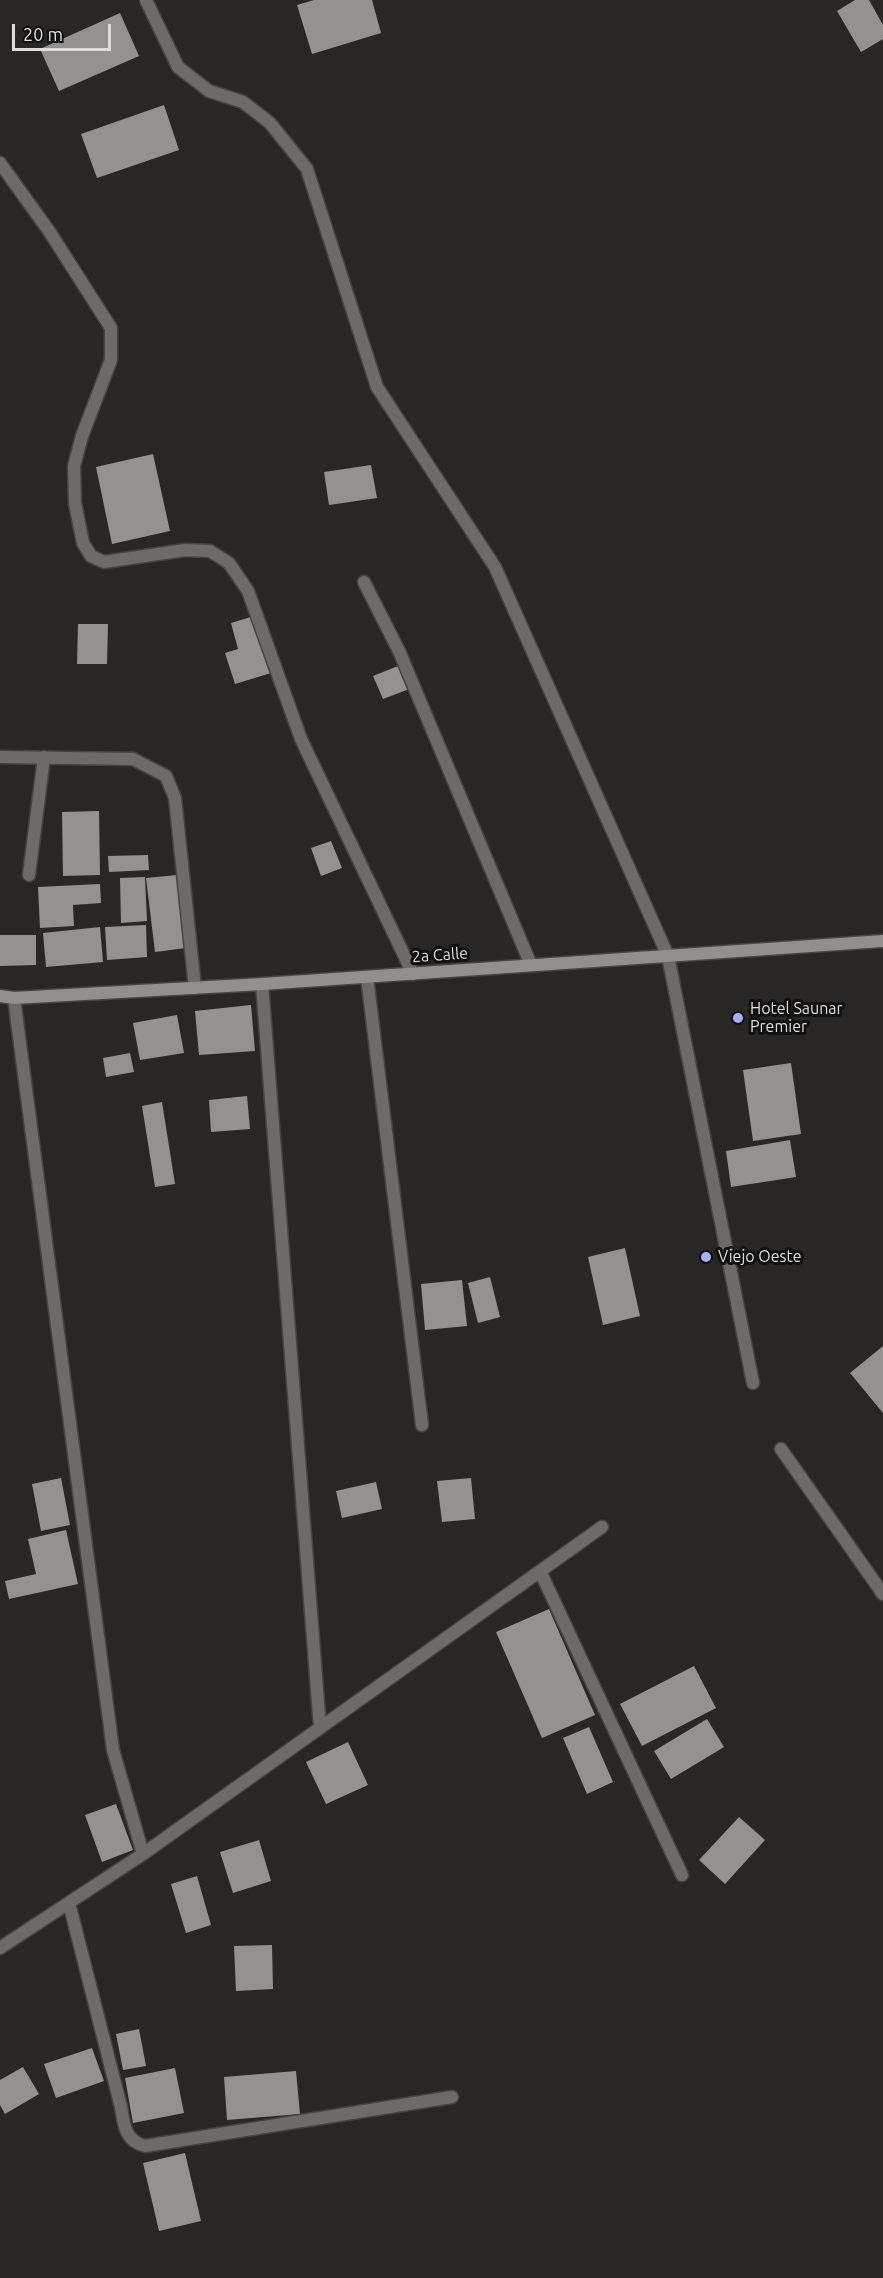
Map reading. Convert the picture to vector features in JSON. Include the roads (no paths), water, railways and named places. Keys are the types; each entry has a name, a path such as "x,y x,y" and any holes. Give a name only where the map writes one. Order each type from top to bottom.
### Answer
{"main road":[{"name":"2a Calle","path":"0,996 14,998 262,984 883,941"}],"street":[{"path":"146,0 178,67 209,91 243,102 270,123 307,169 377,387 495,567 668,956 753,1383"},
{"path":"0,163 49,231 111,328 111,360 82,436 74,466 75,503 83,543 91,556 104,562 185,550 210,551 229,563 248,591 301,739 413,974"},
{"path":"364,582 399,651 531,965"},
{"path":"0,757 133,759 166,776 174,798 195,988"},
{"path":"29,875 44,757"},
{"path":"367,977 422,1425"},
{"path":"262,984 320,1728"},
{"path":"14,998 113,1750 143,1854"},
{"path":"781,1449 882,1592"},
{"path":"0,1948 143,1854 602,1527"},
{"path":"540,1571 682,1875"},
{"path":"69,1903 121,2107 125,2131 131,2140 138,2144 145,2146 452,2097"}],"place":[{"name":"Hotel Saunar Premier","path":"738,1018"},
{"name":"Viejo Oeste","path":"706,1257"}]}
